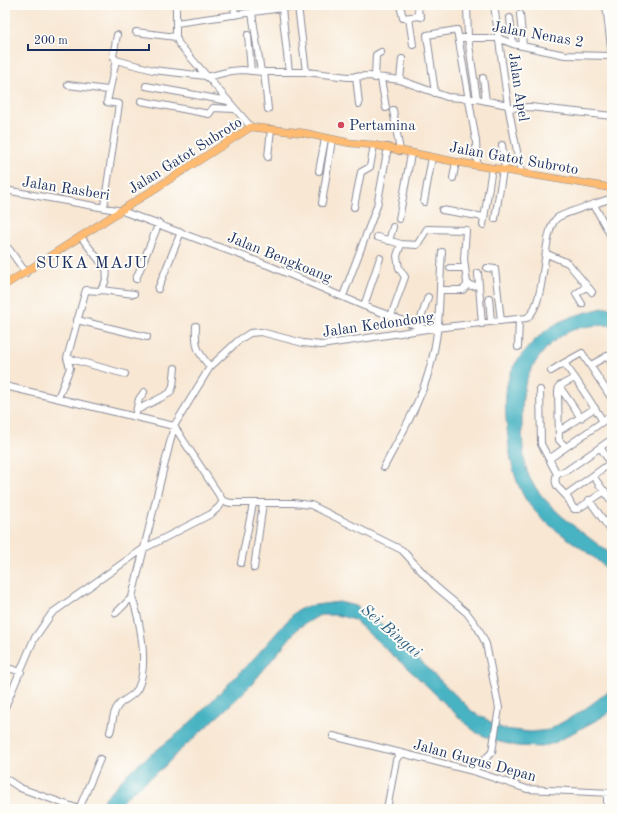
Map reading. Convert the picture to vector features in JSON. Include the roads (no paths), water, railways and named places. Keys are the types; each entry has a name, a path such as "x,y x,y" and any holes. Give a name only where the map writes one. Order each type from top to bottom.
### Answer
{"main road":[{"name":"Jalan Gatot Subroto","path":"6,282 26,273 251,128 304,133 328,139 388,147 412,154 456,162 612,188"}],"street":[{"path":"176,5 176,37 179,44 251,128"},
{"path":"234,5 235,15"},
{"path":"400,5 403,18 421,17 419,5"},
{"path":"467,5 468,38 477,99"},
{"name":"Jalan Apel","path":"494,5 509,106 522,172"},
{"path":"606,5 612,56"},
{"path":"176,23 252,13 268,8 282,9 298,6 306,72"},
{"path":"282,9 289,72"},
{"path":"252,13 268,109"},
{"path":"520,14 523,46"},
{"path":"409,18 413,44"},
{"path":"510,18 513,44"},
{"path":"435,93 427,35 456,30 460,38 467,98 476,141 477,165"},
{"path":"136,32 176,37"},
{"path":"104,207 119,104 107,102 108,90 116,60 113,56 117,35"},
{"path":"248,35 251,71"},
{"name":"Jalan Nenas 2","path":"460,38 498,38 513,44 565,55 612,56"},
{"path":"381,52 376,55 378,78 386,108"},
{"path":"400,80 402,59"},
{"path":"116,60 153,70 207,76 231,71 306,72 400,80 447,97 477,99 509,106 612,116"},
{"path":"356,76 359,104"},
{"path":"483,78 486,101"},
{"path":"68,85 108,90"},
{"path":"146,86 228,101"},
{"path":"141,101 209,114 212,108 235,109"},
{"path":"393,110 400,150"},
{"path":"268,157 271,130"},
{"path":"319,171 328,139"},
{"path":"322,204 328,139"},
{"path":"354,207 361,172 370,167 374,145"},
{"path":"495,219 504,170 502,145"},
{"path":"343,296 378,206 388,147"},
{"path":"399,219 412,154"},
{"path":"424,202 432,157"},
{"path":"453,178 456,162"},
{"path":"483,225 492,168"},
{"name":"Jalan Rasberi","path":"5,190 122,211"},
{"name":"Jalan Kedondong","path":"110,732 117,706 135,693 141,678 142,658 140,626 132,597 174,426 210,367 239,340 250,333 267,333 313,346 427,329 527,318 532,314 547,254 549,236 556,219 612,198"},
{"path":"594,205 612,238"},
{"path":"442,210 484,218"},
{"name":"Jalan Bengkoang","path":"122,211 159,223 343,296 364,306 418,327 427,329"},
{"path":"136,279 159,223"},
{"path":"390,241 393,226"},
{"path":"377,237 401,244 417,245 424,232 429,229 466,230 464,268 468,284"},
{"path":"158,289 181,232"},
{"path":"81,237 107,270 101,290"},
{"path":"391,316 405,277 399,268 397,256 401,244"},
{"path":"9,249 26,273"},
{"path":"384,467 427,379 438,328 442,252"},
{"path":"547,254 568,263 592,292"},
{"path":"364,306 380,258"},
{"path":"450,268 464,268"},
{"path":"487,268 495,269 501,321"},
{"path":"478,273 482,324"},
{"path":"441,290 463,290 468,284"},
{"path":"468,284 479,285"},
{"path":"582,304 576,294 587,286"},
{"path":"58,398 70,368 66,358 86,290 101,290 134,294"},
{"path":"418,327 428,297"},
{"path":"489,298 491,322"},
{"path":"518,347 519,319"},
{"path":"77,320 147,337"},
{"path":"196,326 195,339 197,351 210,367"},
{"path":"550,371 582,353 612,399"},
{"path":"590,365 607,356 612,364"},
{"path":"66,358 125,374"},
{"path":"564,363 603,421"},
{"path":"137,410 170,393 173,386 175,368"},
{"path":"559,386 575,378"},
{"path":"5,386 174,426 223,501 231,503 311,506 402,550 435,586 467,613 482,634 491,663 498,699 498,724 493,748 489,756 473,771"},
{"path":"559,386 581,418"},
{"path":"559,386 559,440 566,447"},
{"path":"540,390 541,444 557,474 555,478 556,483 561,493 566,495 576,509 605,491"},
{"path":"136,418 139,399 144,392"},
{"path":"559,431 595,408"},
{"path":"549,459 612,415"},
{"path":"557,474 566,471 612,439"},
{"path":"566,495 612,463 600,447"},
{"path":"593,476 612,502"},
{"path":"589,500 612,532"},
{"path":"5,707 34,639 52,614 143,549 211,514 223,501"},
{"path":"241,563 253,504"},
{"path":"254,568 263,504"},
{"path":"116,612 132,597"},
{"path":"5,667 21,672"},
{"name":"Jalan Gugus Depan","path":"333,736 473,771 527,789 610,793"},
{"path":"387,809 396,760 400,753"},
{"path":"5,778 20,788 79,809 100,759"},
{"path":"607,809 610,793"}],"water":[{"path":"603,308 612,308 612,325 575,329 559,337 536,361 524,388 522,430 525,465 533,484 559,514 612,555 612,574 593,557 551,526 532,508 526,500 518,484 512,465 506,411 506,392 511,371 534,341 551,327 560,322 579,314"},
{"name":"Sei Bingai","path":"339,602 356,606 384,626 473,712 503,729 531,732 549,730 582,711 612,689 612,710 606,715 554,743 541,747 517,746 496,741 477,733 467,725 427,686 354,620 337,615 320,615 298,628 252,684 177,753 165,766 126,797 116,809 99,809 105,798 130,771 181,731 198,715 257,655 296,611 308,606"}],"place":[{"name":"Pertamina","path":"341,125"}],"district":[{"name":"SUKA MAJU","path":"92,262"}]}
